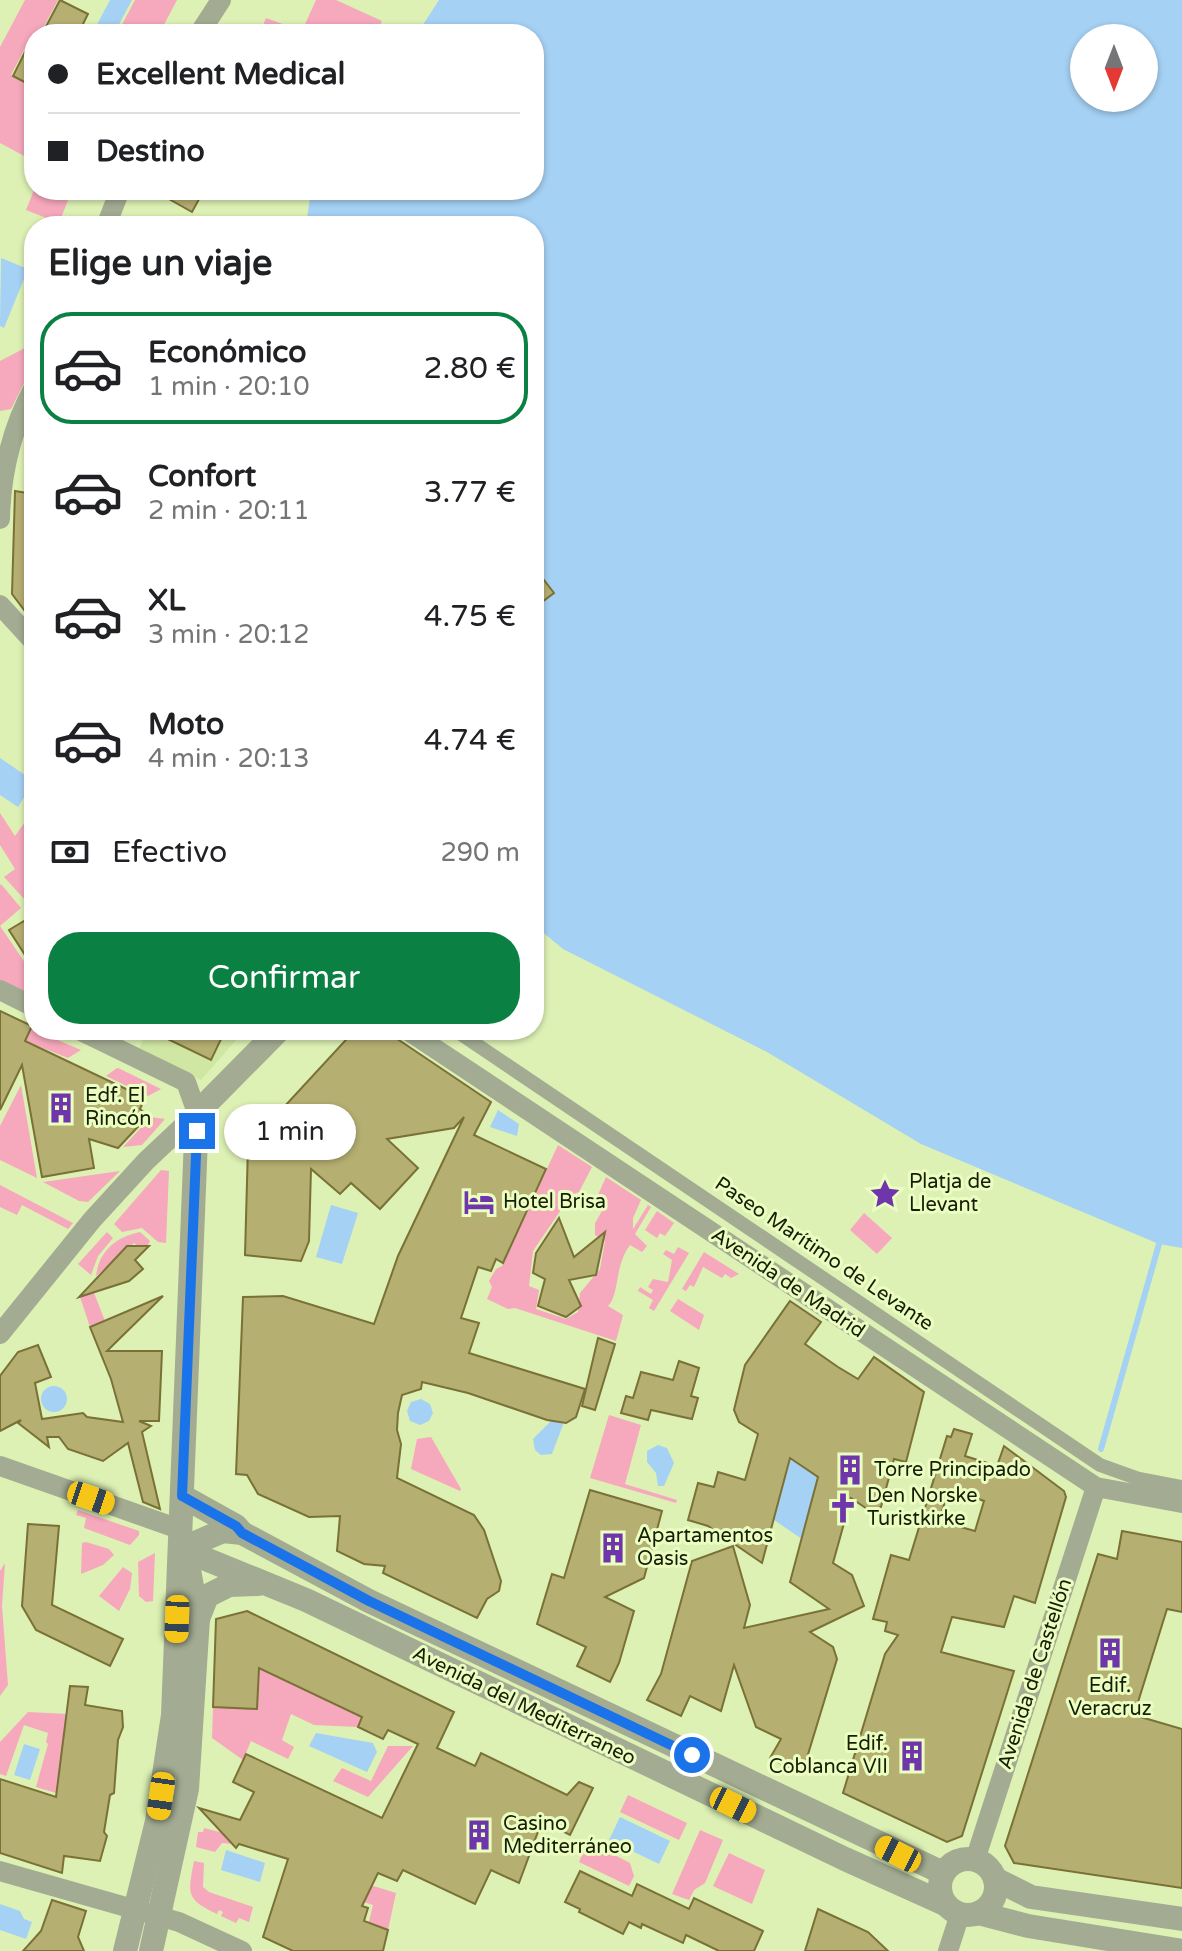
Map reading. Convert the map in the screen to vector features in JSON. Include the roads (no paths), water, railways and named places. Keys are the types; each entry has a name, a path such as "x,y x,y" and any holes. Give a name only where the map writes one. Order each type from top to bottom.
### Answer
{"street":[{"path":"205,24 221,0"},
{"path":"0,519 1,481 24,406"},
{"path":"0,605 24,631"},
{"path":"0,990 24,1002"},
{"path":"100,1040 186,1082 197,1113 173,1715 157,1821 125,1951"},
{"path":"0,1334 92,1220 146,1161 269,1040"},
{"name":"Avenida de Madrid","path":"422,1040 1096,1487 1182,1503"},
{"name":"Paseo Marítimo de Levante","path":"470,1040 1100,1465 1139,1479 1182,1487"},
{"path":"0,1466 181,1539 213,1536 223,1531 242,1533"},
{"name":"Avenida de Castellón","path":"975,1860 1096,1487"},
{"name":"Avenida del Mediterraneo","path":"182,1496 236,1526 242,1533 369,1601 943,1873"},
{"path":"213,1536 208,1545 217,1563"},
{"path":"151,1951 187,1789 198,1619 181,1539"},
{"name":"Avenida del Mediterraneo","path":"181,1539 217,1563 920,1895 961,1910 1028,1926 1182,1951"},
{"path":"198,1619 207,1596 229,1585 267,1584"},
{"path":"961,1910 940,1888 943,1873 956,1862 975,1860 984,1864 995,1879 1031,1897 1182,1919"},
{"path":"0,1871 161,1916 242,1951"},
{"path":"961,1910 991,1903 995,1879"},
{"path":"948,1951 961,1910"}],"water":[{"path":"110,0 132,0 119,24 97,24"},
{"path":"439,0 1182,0 1182,1248 1159,1244 921,1144 767,1052 563,949 544,933 544,216 307,216 310,200 544,200 544,24 423,24"},
{"path":"1,258 24,267 24,279 4,328 0,326"},
{"path":"0,758 24,774 24,797 18,807 0,795"},
{"path":"498,1110 519,1124 517,1136 490,1127"},
{"path":"331,1205 358,1213 342,1264 316,1257"},
{"path":"54,1386 63,1390 67,1399 63,1408 54,1412 45,1408 41,1399 45,1390"},
{"path":"421,1399 430,1404 433,1413 429,1421 420,1425 410,1421 407,1411 411,1402"},
{"path":"554,1418 564,1422 552,1454 541,1455 535,1450 533,1439"},
{"path":"658,1445 667,1448 674,1463 664,1486 658,1486 656,1473 647,1462 647,1451"},
{"path":"790,1458 818,1477 802,1539 774,1520"},
{"path":"316,1733 373,1743 377,1752 367,1772 309,1746"},
{"path":"24,1744 40,1749 30,1780 14,1775"},
{"path":"620,1817 670,1841 659,1864 609,1840"},
{"path":"226,1850 265,1863 260,1882 221,1870"},
{"path":"0,1904 20,1911 24,1919 32,1922 26,1939 0,1930"}],"waterway":[{"path":"1101,1449 1159,1244"}],"place":[{"name":"Edf. El Rincón","path":"61,1108"},
{"name":"Platja de Llevant","path":"885,1194"},
{"name":"Hotel Brisa","path":"479,1202"},
{"name":"Torre Principado","path":"850,1470"},
{"name":"Den Norske Turistkirke","path":"843,1508"},
{"name":"Apartamentos Oasis","path":"613,1548"},
{"name":"Edif. Veracruz","path":"1110,1653"},
{"name":"Edif. Coblanca VII","path":"912,1756"},
{"name":"Casino Mediterráneo","path":"479,1835"}]}
